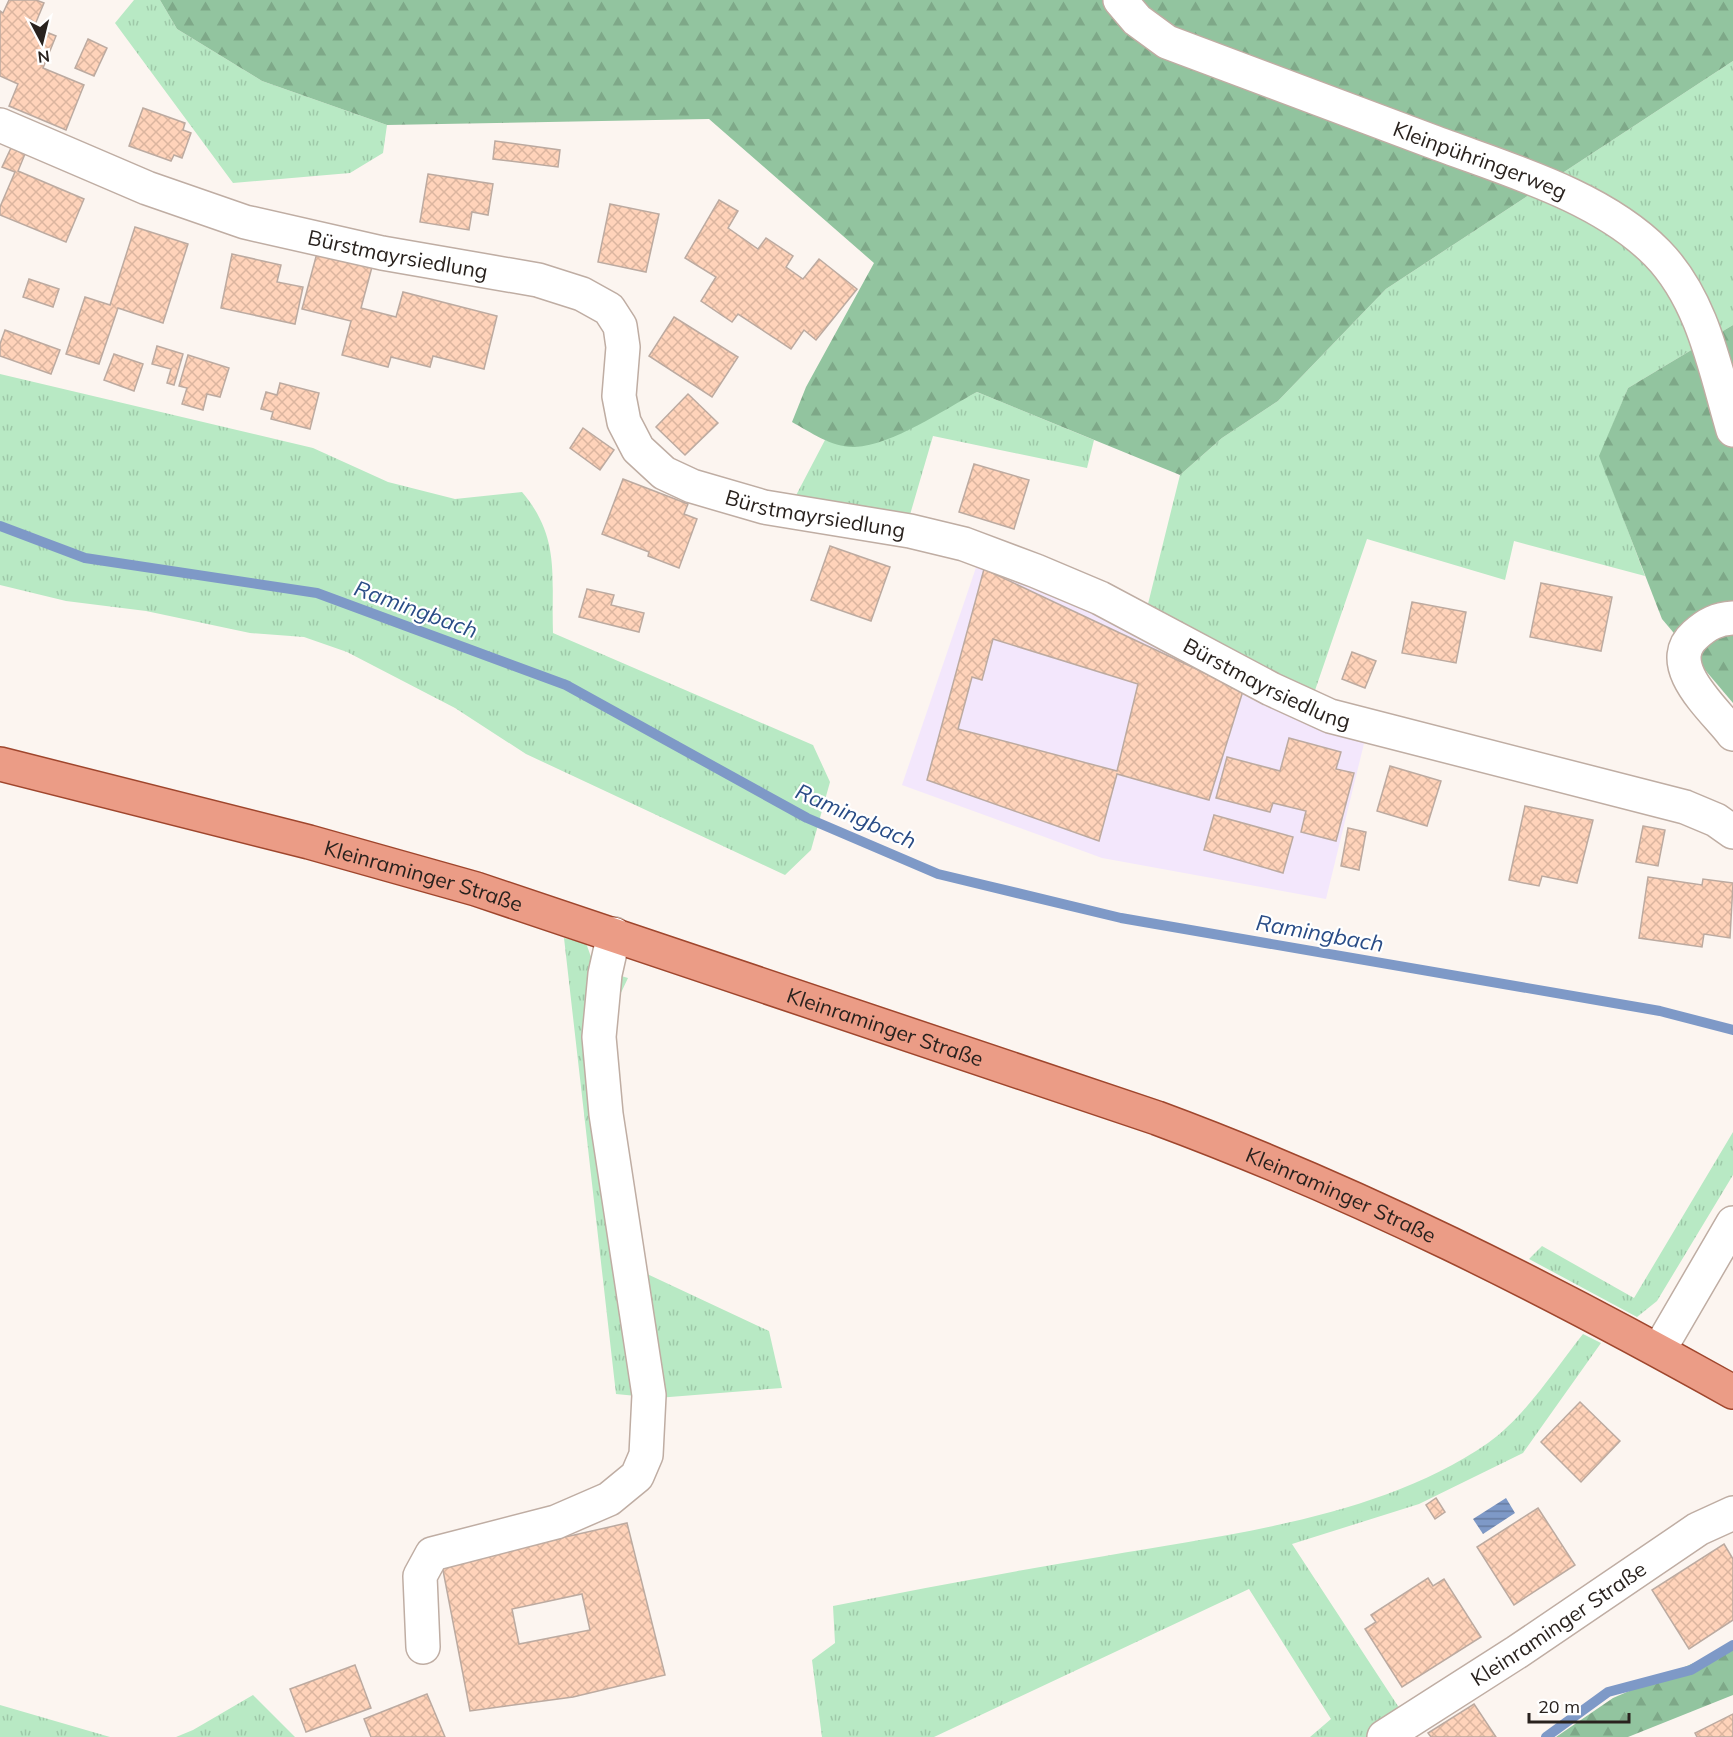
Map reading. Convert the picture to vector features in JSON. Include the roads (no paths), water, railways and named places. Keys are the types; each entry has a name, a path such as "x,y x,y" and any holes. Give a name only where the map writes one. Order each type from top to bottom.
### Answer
{"main road":[{"name":"Kleinraminger Straße","path":"0,764 432,876 956,1048 1263,1157 1371,1205 1659,1350 1733,1392"}],"street":[{"name":"Kleinpühringerweg","path":"1120,0 1137,20 1167,42 1525,177 1589,205 1628,228 1658,253 1685,289 1702,324 1733,430"},
{"name":"Bürstmayrsiedlung","path":"0,125 147,188 245,222 382,253 538,280 582,294 609,309 620,326 623,347 619,396 624,422 638,449 664,473 692,486 764,507 910,531 964,544 1100,598 1271,689 1330,716 1685,807 1716,819 1733,832"},
{"path":"1733,618 1719,619 1704,627 1688,641 1684,660 1690,682 1733,734"},
{"path":"423,1647 420,1576 432,1554 556,1522 609,1499 637,1476 646,1455 649,1395 606,1114 599,1037 605,974 614,934"},
{"path":"1659,1350 1733,1223"},
{"name":"Kleinraminger Straße","path":"1384,1737 1517,1652 1698,1528 1733,1513"}],"water":[{"path":"1506,1498 1515,1513 1483,1534 1473,1519"}],"waterway":[{"name":"Ramingbach","path":"0,526 85,558 317,593 566,685 807,818 938,874 1121,918 1660,1011 1733,1030"},
{"path":"1546,1737 1608,1692 1691,1670 1733,1645"}]}
